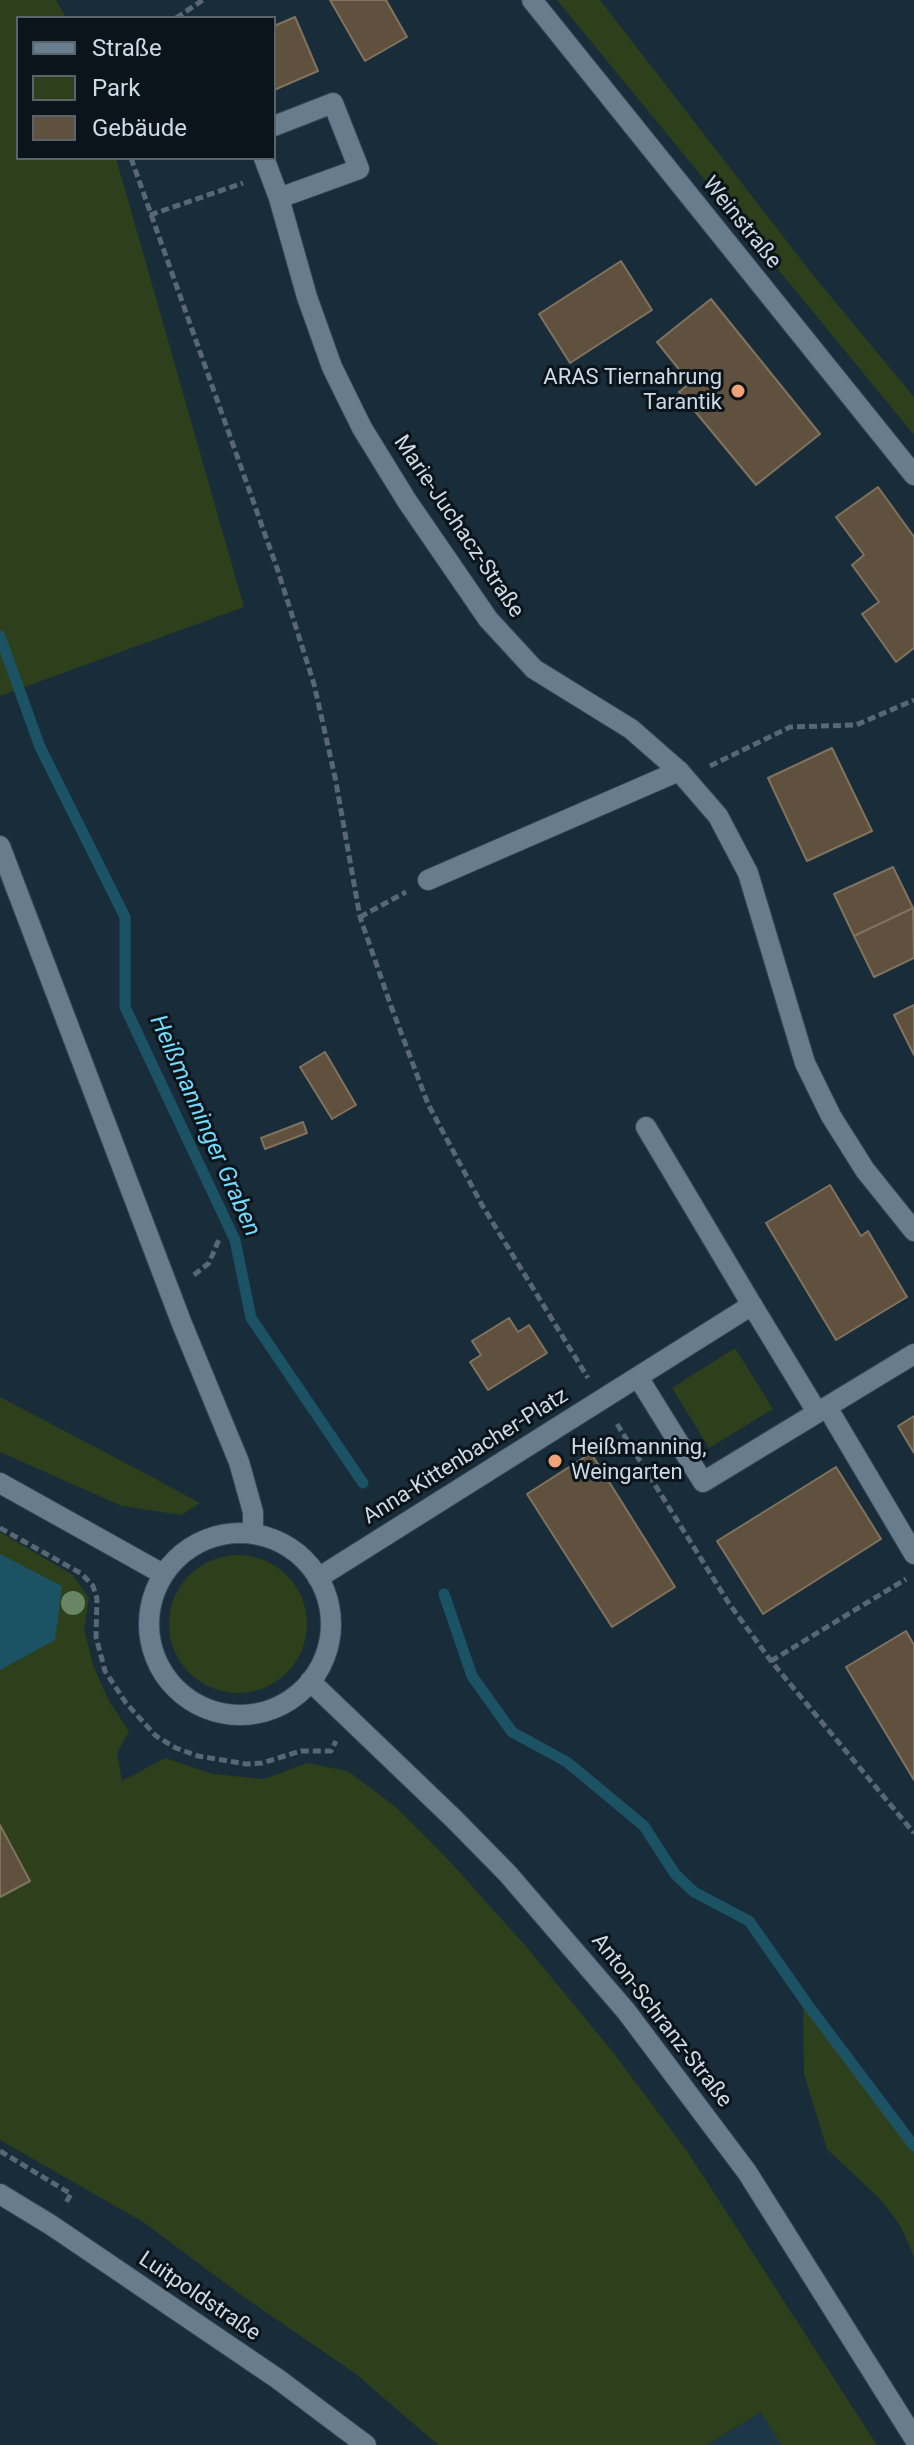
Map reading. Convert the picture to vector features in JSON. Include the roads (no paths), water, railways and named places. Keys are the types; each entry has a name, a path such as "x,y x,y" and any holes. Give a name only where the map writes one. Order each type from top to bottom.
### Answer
{"street":[{"name":"Weinstraße","path":"532,0 914,475"},
{"path":"276,125 333,103 359,169 279,198"},
{"name":"Marie-Juchacz-Straße","path":"267,166 332,367 362,428 407,501 488,619 534,669 631,729 683,774 718,816 748,873 805,1063 865,1170 914,1231"},
{"path":"428,880 683,774"},
{"path":"0,846 168,1288 239,1462 253,1512 253,1533"},
{"path":"646,1127 752,1305 914,1554"},
{"name":"Anna-Kittenbacher-Platz","path":"318,1578 752,1305"},
{"path":"638,1377 703,1482 914,1354"},
{"path":"0,1483 163,1574"},
{"path":"227,1533 253,1533 291,1548 318,1578 329,1608 330,1639 323,1660 297,1695 276,1707 253,1714 229,1714 206,1708 186,1697 166,1677 153,1653 149,1626 152,1599 163,1574 180,1554 202,1540 227,1533"},
{"name":"Anton-Schranz-Straße","path":"310,1681 508,1874 635,2022 747,2172 914,2438"},
{"name":"Luitpoldstraße","path":"0,2194 51,2225 266,2371 366,2445"}],"waterway":[{"name":"Heißmanninger Graben","path":"0,636 40,747 125,917 125,1007 235,1240 251,1318 363,1483"},
{"name":"Heißmanninger Graben","path":"444,1594 472,1676 512,1732 567,1762 644,1826 675,1874 694,1892 749,1921 914,2146"}],"place":[{"name":"ARAS Tiernahrung Tarantik","path":"738,391"},
{"name":"Heißmanning, Weingarten","path":"555,1461"}]}
